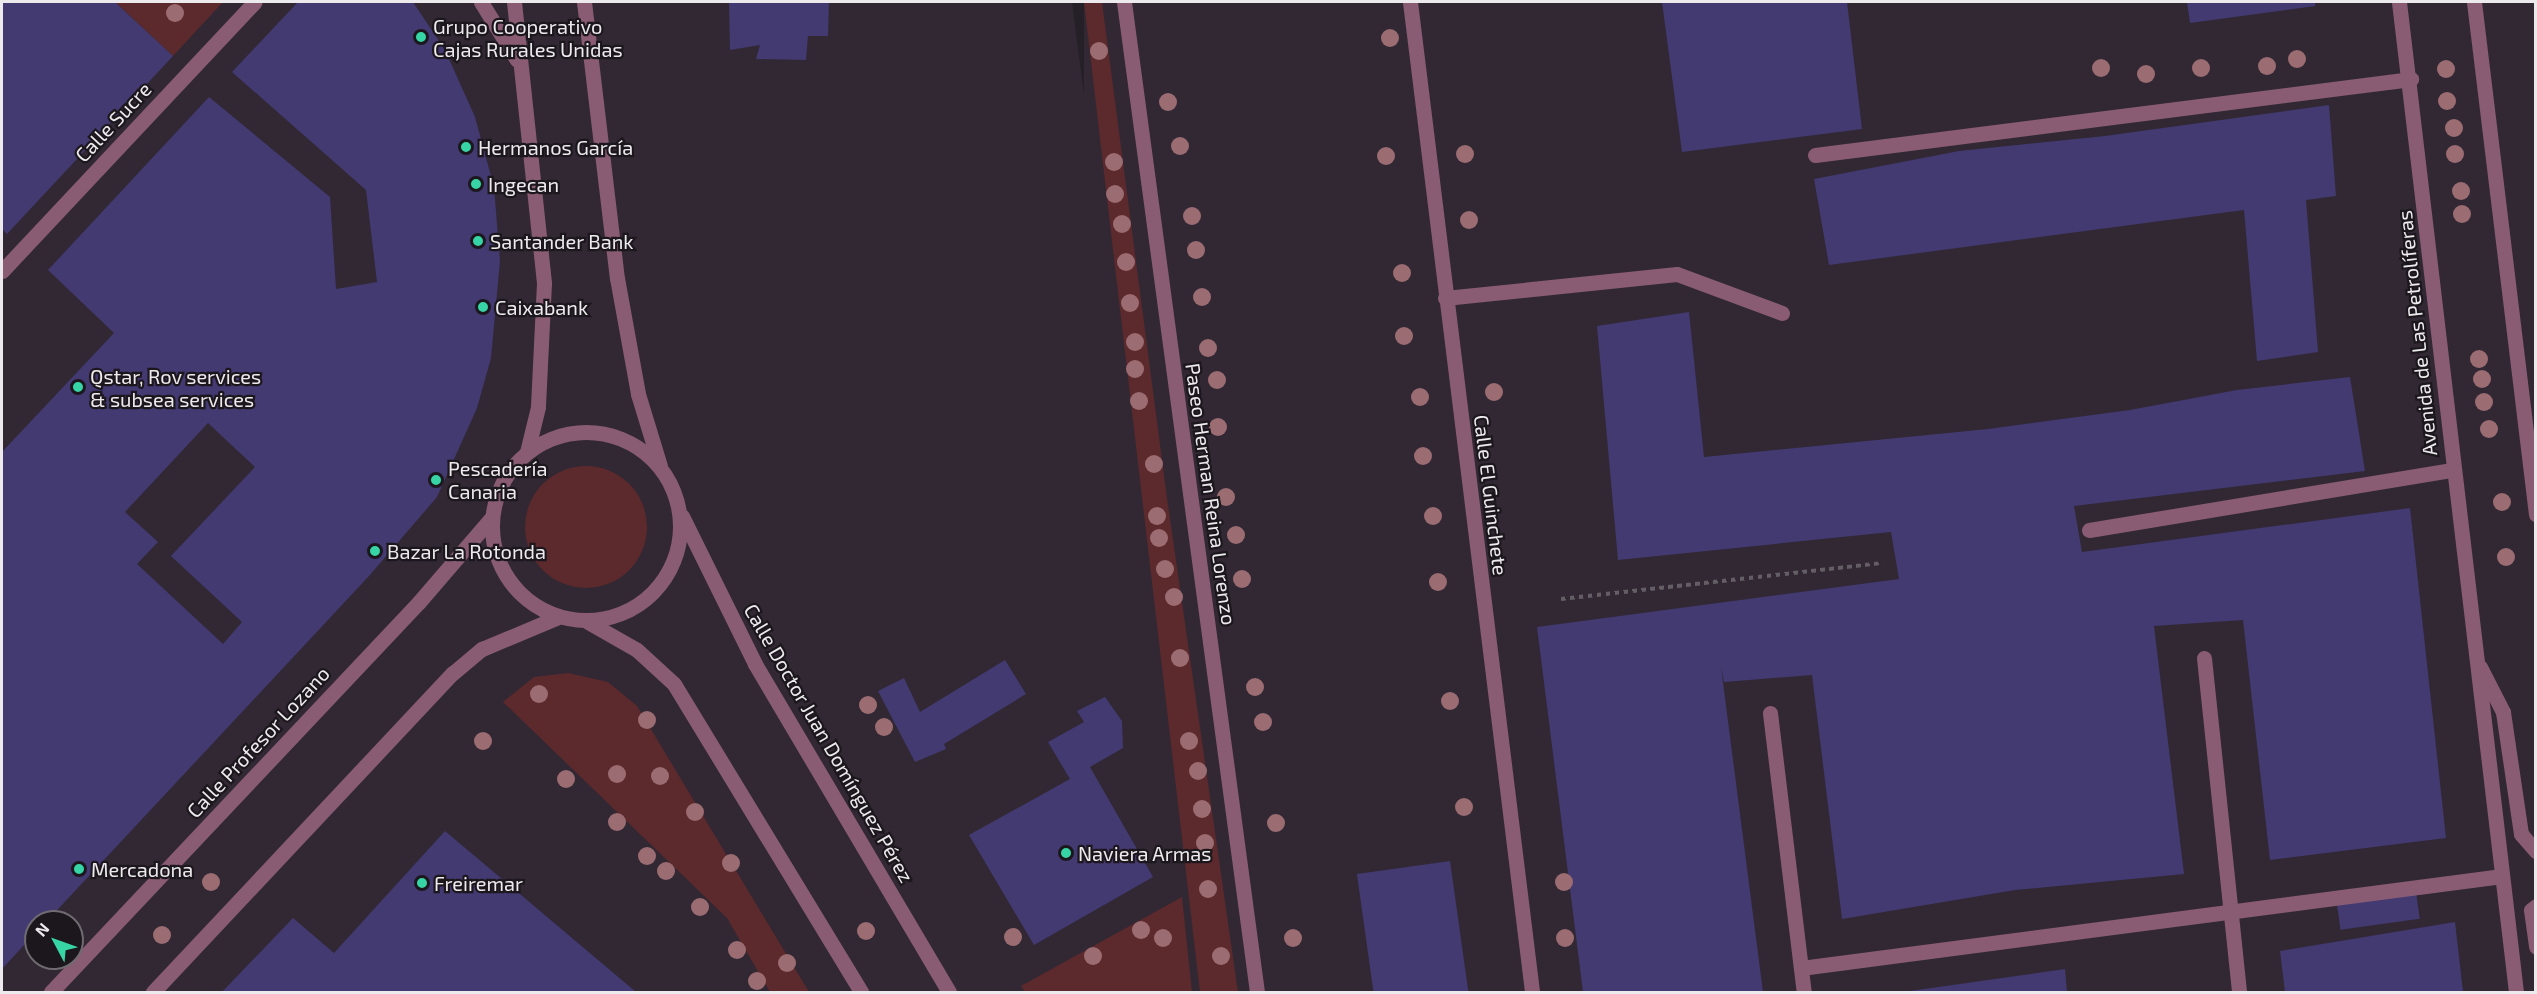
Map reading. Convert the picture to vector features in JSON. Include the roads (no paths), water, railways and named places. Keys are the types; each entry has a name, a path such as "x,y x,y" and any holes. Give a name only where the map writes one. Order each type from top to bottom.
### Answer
{"street":[{"name":"Calle Sucre","path":"2,271 255,2"},
{"path":"481,2 522,69"},
{"path":"514,2 544,284 538,407 526,452"},
{"path":"584,2 616,278 638,394 660,466 672,487 679,511 680,542 669,572 650,596 624,613 585,621 558,617 529,603 507,579 494,549 492,517 497,492 509,470 526,452 552,438 581,431 611,435 638,447 660,466"},
{"name":"Paseo Herman Reina Lorenzo","path":"1124,2 1257,993"},
{"name":"Calle El Guinchete","path":"1410,2 1532,993"},
{"name":"Avenida de Las Petrolíferas","path":"2399,2 2411,79 2452,470 2517,993"},
{"path":"2474,2 2535,514"},
{"path":"1815,155 2411,79"},
{"path":"1445,298 1677,274 1782,313"},
{"path":"2089,530 2452,470"},
{"name":"Calle Doctor Juan Domínguez Pérez","path":"679,511 755,664 949,993"},
{"name":"Calle Profesor Lozano","path":"51,993 419,602 492,517"},
{"path":"153,993 453,673 482,649 558,617"},
{"path":"585,621 637,650 674,684 861,993"},
{"path":"2204,658 2239,993"},
{"name":"Avenida de Las Petrolíferas","path":"2475,659 2503,712 2521,834 2535,850"},
{"path":"1770,713 1804,993"},
{"path":"1801,968 2502,876"},
{"path":"2535,906 2531,910 2535,947"}],"place":[{"name":"Grupo Cooperativo Cajas Rurales Unidas","path":"421,37"},
{"name":"Hermanos García","path":"466,147"},
{"name":"Ingecan","path":"476,184"},
{"name":"Santander Bank","path":"478,241"},
{"name":"Caixabank","path":"483,307"},
{"name":"Qstar, Rov services & subsea services","path":"78,387"},
{"name":"Pescadería Canaria","path":"436,480"},
{"name":"Bazar La Rotonda","path":"375,551"},
{"name":"Naviera Armas","path":"1066,853"},
{"name":"Mercadona","path":"79,869"},
{"name":"Freiremar","path":"422,883"}]}
